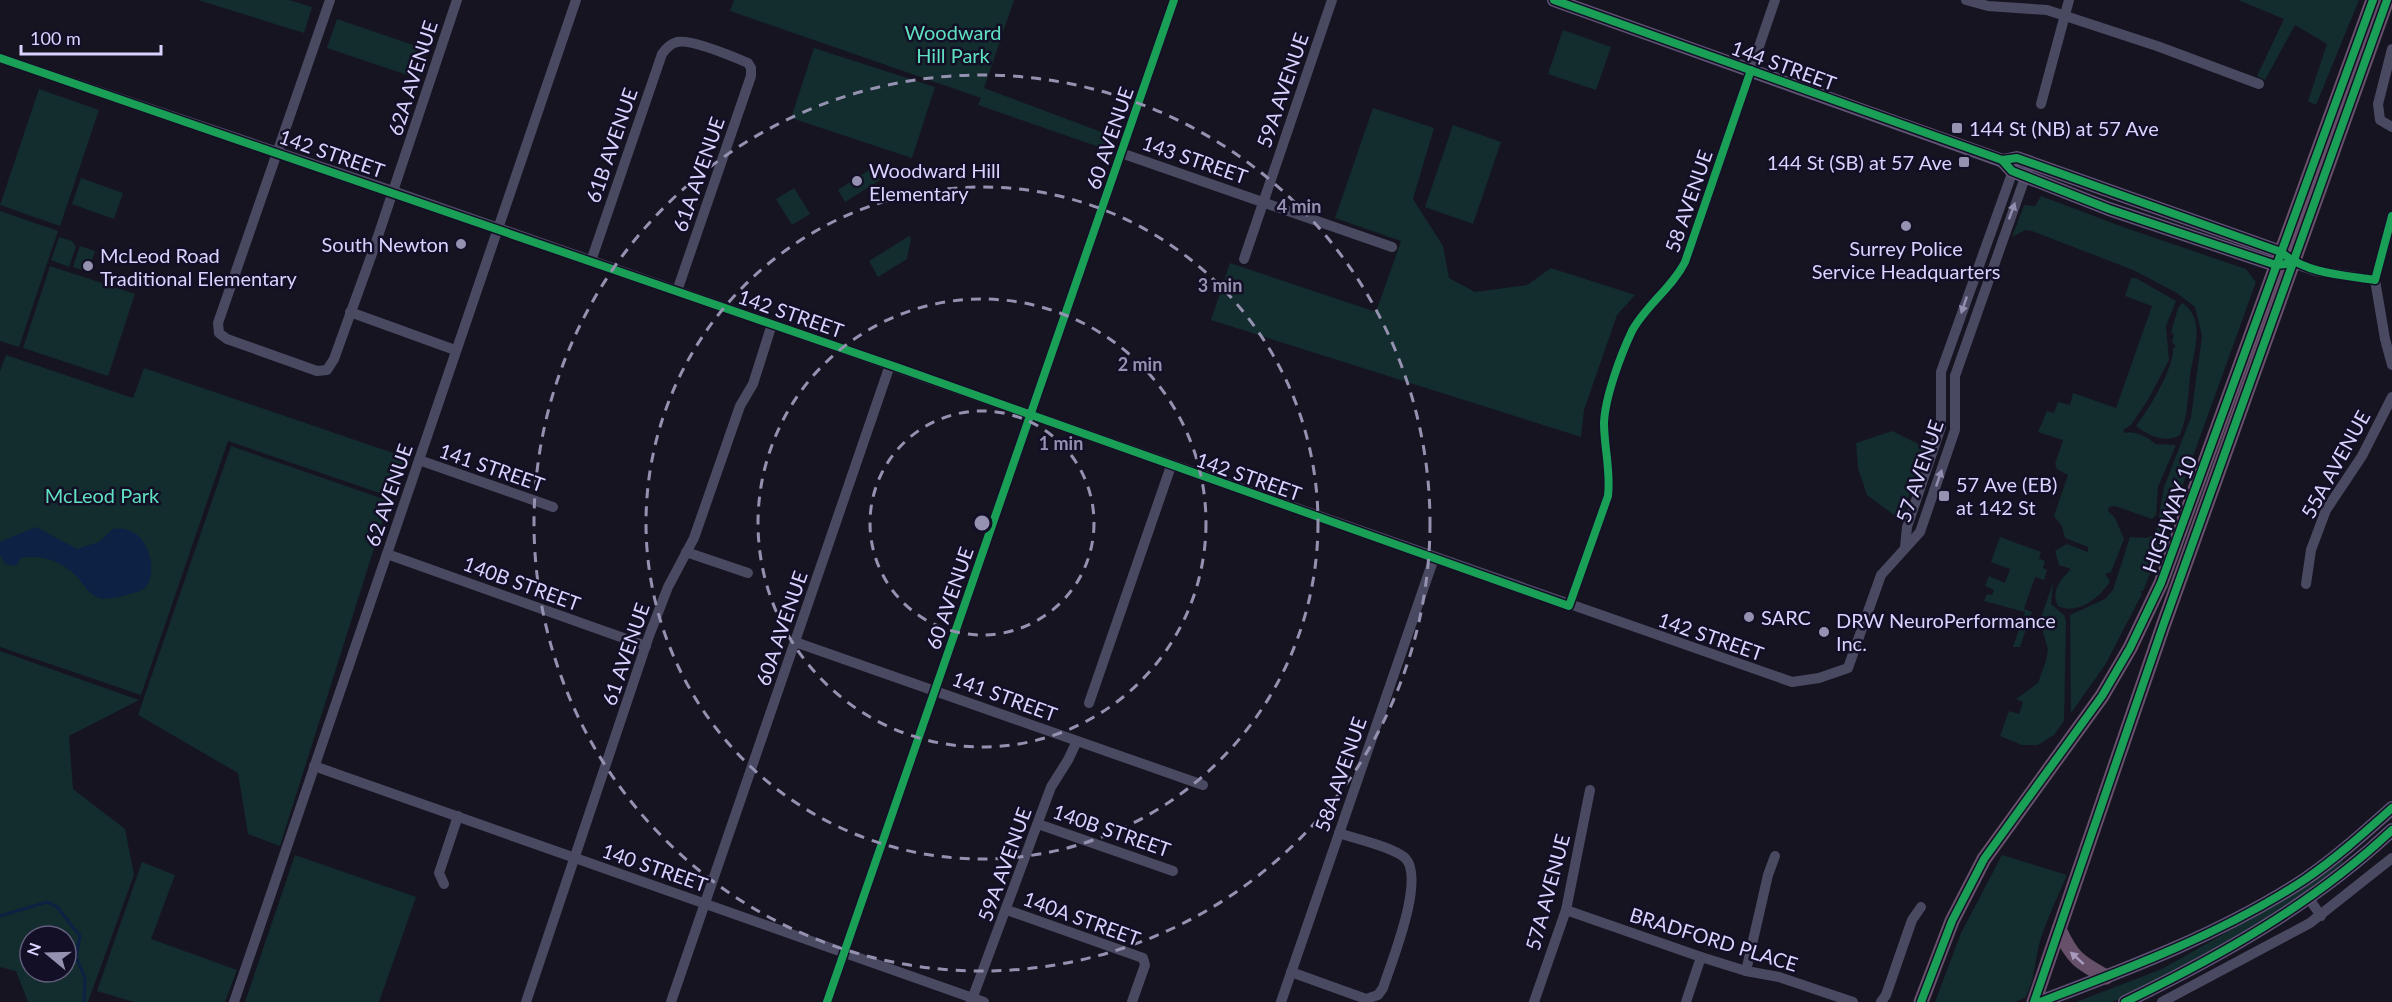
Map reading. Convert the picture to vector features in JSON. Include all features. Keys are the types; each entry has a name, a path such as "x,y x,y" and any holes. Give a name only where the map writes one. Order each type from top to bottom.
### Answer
{"highway":[{"name":"HIGHWAY 10","path":"1922,1002 1952,921 1984,859 2102,696 2130,648 2161,583 2373,0"},
{"name":"HIGHWAY 10","path":"2034,1002 2163,626 2295,264 2387,0"},
{"path":"2059,929 2070,953 2077,961 2106,977"}],"main road":[{"name":"144 STREET","path":"1554,0 2018,166 2109,209 2295,264"},
{"path":"2040,1002 2106,977 2201,936 2303,880 2346,848 2392,808"},
{"path":"2125,1002 2237,943 2308,897 2392,830"}],"street":[{"path":"277,152 330,0"},
{"name":"62A AVENUE","path":"277,152 218,323 219,333 227,339 303,367 317,371 327,370 334,359 393,192 457,0"},
{"name":"62 AVENUE","path":"234,1002 576,0"},
{"name":"60 AVENUE","path":"827,1002 1174,0"},
{"name":"59A AVENUE","path":"1244,259 1332,0"},
{"name":"58 AVENUE","path":"1569,606 1608,496 1610,478 1604,424 1610,394 1634,328 1679,273 1685,262 1775,0"},
{"path":"1966,0 1988,6 2030,8 2064,15 2259,84"},
{"path":"2041,104 2069,0"},
{"name":"61A AVENUE","path":"671,44 681,42 743,62 752,68 677,291"},
{"name":"61B AVENUE","path":"591,261 662,54 671,44"},
{"path":"2392,49 2378,104 2380,120 2392,127"},
{"name":"142 STREET","path":"0,58 890,364 1171,466 1785,681 1802,682 1848,668"},
{"name":"143 STREET","path":"1121,153 1392,247"},
{"name":"57 AVENUE","path":"1848,668 1881,575 1905,548 1907,527 1941,427 1941,372 2018,166"},
{"path":"2392,216 2375,280 2392,365"},
{"name":"144 STREET","path":"2295,264 2316,271 2375,280"},
{"path":"350,312 455,350"},
{"name":"61 AVENUE","path":"526,1002 646,646 668,587 694,538 740,406 753,384 772,324"},
{"name":"60A AVENUE","path":"671,1002 890,364"},
{"name":"55A AVENUE","path":"2306,584 2311,550 2326,510 2362,456 2392,397"},
{"name":"141 STREET","path":"419,460 553,507"},
{"path":"1089,703 1171,466"},
{"path":"686,552 748,573"},
{"name":"140B STREET","path":"387,554 646,646"},
{"name":"58A AVENUE","path":"1281,1002 1434,558"},
{"name":"141 STREET","path":"795,642 1203,785"},
{"name":"59A AVENUE","path":"972,1000 1051,787 1077,741"},
{"name":"140 STREET","path":"314,766 844,952 972,1000 984,1002"},
{"name":"57A AVENUE","path":"1534,1002 1566,910 1590,790"},
{"path":"444,884 439,873 458,816"},
{"name":"140B STREET","path":"1038,824 1173,871"},
{"path":"1291,972 1366,999 1378,995 1406,920 1412,873 1410,865 1401,854 1339,833"},
{"path":"1746,971 1768,875 1775,856"},
{"path":"2162,1002 2321,916 2392,858"},
{"path":"2308,897 2321,916"},
{"path":"1881,1002 1886,995 1912,920 1921,907"},
{"name":"140A STREET","path":"1007,910 1138,956 1144,961 1132,1002"},
{"name":"BRADFORD PLACE","path":"1566,910 1701,957 1746,971 1779,976 1853,1002"},
{"path":"1686,1002 1701,957"}],"green space":[{"path":"198,0 289,0 312,7 304,33"},
{"name":"Woodward Hill Park","path":"734,0 1014,0 984,88 1112,136 1108,150 978,105 981,98 730,11"},
{"path":"2238,0 2359,0 2316,105 2308,101 2327,44 2295,25 2265,80 2257,76 2284,19"},
{"path":"337,19 428,50 419,79 327,48"},
{"path":"1563,30 1611,47 1596,90 1548,74"},
{"path":"814,48 935,87 912,158 791,118"},
{"path":"39,89 99,110 60,226 0,205"},
{"path":"1373,108 1434,128 1413,199 1443,246 1449,278 1475,292 1527,285 1551,268 1635,295 1617,315 1584,410 1581,437 1211,320 1230,263 1376,312 1401,241 1335,218"},
{"path":"1453,125 1501,142 1473,224 1425,207"},
{"path":"872,168 880,180 845,202 838,190"},
{"path":"81,178 123,193 114,219 72,204"},
{"path":"794,188 810,214 792,225 776,199"},
{"path":"2041,196 2246,269 2256,282 2157,556 2143,591 2140,591 2142,594 2105,665 2071,713 2070,615 2105,599 2113,590 2130,537 2147,538 2156,534 2164,487 2191,417 2202,336 2195,307 2177,293 2133,270 2032,231 2025,230 2012,237 2024,205 2035,206"},
{"path":"0,211 58,231 19,347 0,341"},
{"path":"909,236 911,239 907,259 878,277 869,261"},
{"path":"59,237 72,241 76,247 69,267 51,260"},
{"path":"80,246 95,251 88,272 73,267"},
{"path":"50,266 135,294 108,376 23,348"},
{"path":"2131,278 2136,278 2176,301 2166,326 2169,360 2149,398 2131,425 2123,430 2125,433 2141,435 2155,444 2176,445 2158,487 2156,515 2152,519 2115,506 2109,507 2108,511 2115,518 2124,539 2111,572 2105,574 2110,581 2095,599 2080,607 2065,608 2058,606 2055,594 2058,585 2071,569 2059,565 2055,551 2067,544 2088,552 2088,547 2065,538 2062,526 2054,516 2068,475 2057,469 2055,464 2063,440 2038,432 2047,411 2054,413 2058,402 2070,405 2073,393 2116,408 2152,306 2125,296"},
{"path":"2182,303 2190,310 2194,318 2196,337 2185,420 2180,435 2169,439 2151,435 2136,426 2154,399 2170,366 2173,348 2176,347 2172,342 2174,334 2171,333 2178,308"},
{"name":"McLeod Park","path":"6,355 133,398 144,368 405,457 391,497 228,441 141,695 0,647 0,371"},
{"path":"1892,431 1924,447 1903,514 1894,515 1867,495 1858,468 1856,443"},
{"path":"231,446 389,501 280,846 248,834 238,773 138,715"},
{"path":"2000,537 2041,552 2039,559 2045,561 2043,568 2047,570 2044,580 2035,577 2024,609 2032,612 2020,647 2013,647 2025,612 1984,601 1987,594 1992,595 1994,590 1985,586 1989,576 2005,583 2010,569 1991,562"},
{"path":"2053,583 2051,604 2064,615 2066,621 2064,721 2054,735 2038,745 2022,745 2000,736 2009,711 2019,714 2023,702 2016,699 2038,683 2046,661 2048,650 2040,620"},
{"path":"0,651 139,700 69,736 73,789 125,829 134,875 88,1002 28,1002 21,984 78,984 78,924 18,924 18,976 16,971 0,967"},
{"path":"295,855 416,897 379,1002 245,1002"},
{"path":"2002,855 2067,875 2042,934 2028,993 2025,998 2015,1002 1935,1002 1961,933"},
{"path":"2341,859 2344,863 2291,903 2237,937 2122,998 2112,1002 2076,1002 2162,969 2280,902"},
{"path":"142,862 175,875 151,939 237,970 225,1002 134,1002 97,991"}],"water":[{"path":"36,527 77,549 99,542 113,529 126,529 137,535 149,554 151,577 147,586 131,594 103,599 93,595 67,568 45,558 21,558 16,566 5,564 0,555 0,542"}],"waterway":[{"path":"0,916 47,902 57,907 80,936 76,957 85,978 84,1002"}],"cycle path":[{"path":"827,1002 1174,0"},
{"path":"1554,0 2002,160 2017,158 2281,252 2313,269 2375,280 2392,216"},
{"path":"1921,1002 1952,921 1984,859 2102,696 2130,648 2161,583 2373,0"},
{"path":"2034,1002 2163,626 2387,0"},
{"path":"0,58 902,369 1569,606 1608,496 1609,477 1604,423 1614,376 1632,331 1685,262 1751,70"},
{"path":"2003,161 2012,171 2109,209 2276,265 2286,264"},
{"path":"2040,1002 2142,962 2241,917 2316,872 2392,808"},
{"path":"2125,1002 2196,966 2265,926 2331,881 2392,830"}],"place":[{"name":"144 St (NB) at 57 Ave","path":"1957,128"},
{"name":"144 St (SB) at 57 Ave","path":"1964,162"},
{"name":"Woodward Hill Elementary","path":"857,181"},
{"name":"Surrey Police Service Headquarters","path":"1906,226"},
{"name":"South Newton","path":"461,244"},
{"name":"McLeod Road Traditional Elementary","path":"88,266"},
{"name":"57 Ave (EB) at 142 St","path":"1944,496"},
{"name":"SARC","path":"1749,617"},
{"name":"DRW NeuroPerformance Inc.","path":"1824,632"}]}
